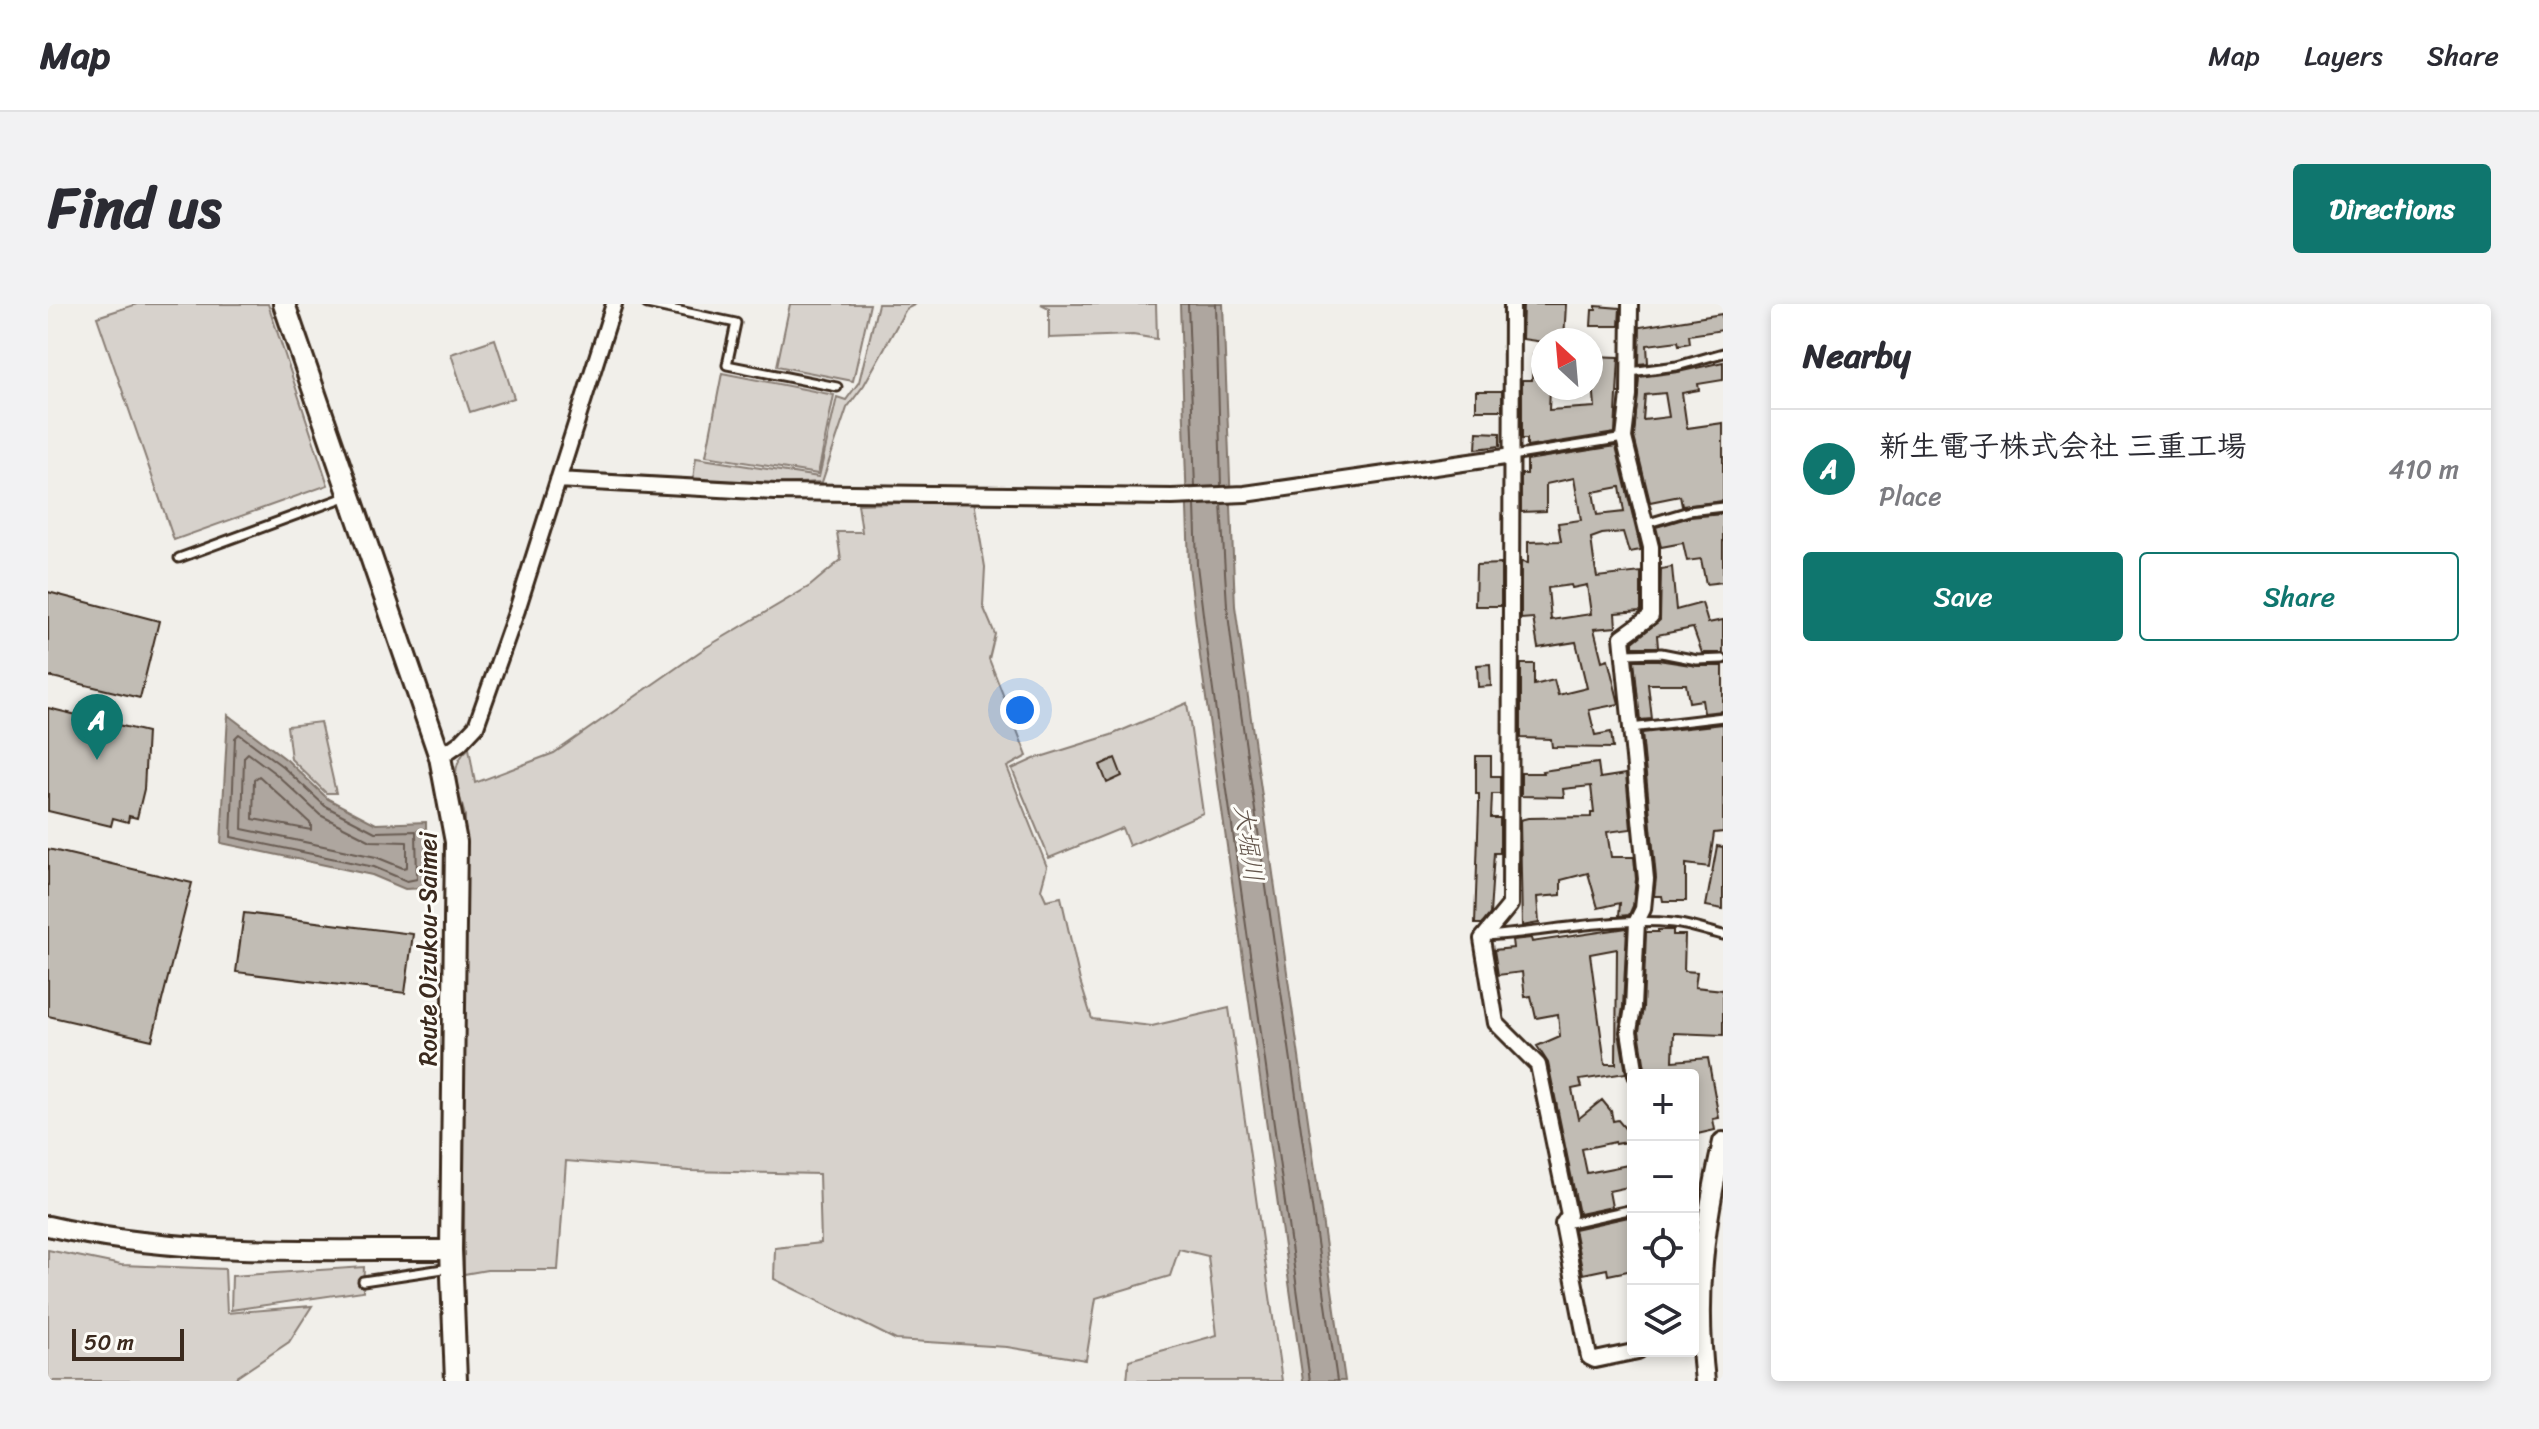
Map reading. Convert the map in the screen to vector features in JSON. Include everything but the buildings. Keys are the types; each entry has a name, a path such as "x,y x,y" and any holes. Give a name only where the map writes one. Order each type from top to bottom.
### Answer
{"main road":[{"name":"Route Oizukou-Saimei","path":"284,304 440,757 449,796 456,842 452,1259 456,1381"}],"street":[{"path":"440,757 460,743 476,726 517,610 614,304"},
{"path":"1512,304 1510,905 1482,939 1496,1023 1538,1065 1569,1215 1563,1224 1589,1357 1595,1360 1627,1353"},
{"path":"1630,304 1630,372 1624,438 1651,547 1651,616 1622,637 1646,879 1643,909 1637,921 1629,1031 1635,1069"},
{"path":"558,480 775,492 1172,497 1245,494 1512,456"},
{"path":"1699,1313 1707,1211 1723,1142"},
{"path":"48,1226 116,1240 178,1246 452,1259"},
{"path":"1699,1352 1705,1381"}],"lane":[{"path":"647,304 736,323 727,365 837,387"},
{"path":"1630,372 1677,366 1723,353"},
{"path":"1512,456 1624,438"},
{"path":"179,558 350,496"},
{"path":"1645,524 1689,511 1723,507"},
{"path":"1624,654 1661,653 1697,660 1723,659"},
{"path":"1631,728 1723,717"},
{"path":"1484,936 1637,921 1676,923 1723,935"},
{"path":"1563,1224 1627,1210"},
{"path":"363,1281 452,1259"}],"shaded area":[{"path":"137,304 268,304 328,485 174,540 97,317"},
{"path":"790,304 870,304 853,381 777,366"},
{"path":"878,304 916,304 906,309 864,385 847,408 822,482 772,484 693,479 696,458 819,477 837,397 846,400 859,382"},
{"path":"1041,304 1156,304 1157,339 1133,335 1049,338 1049,308"},
{"path":"495,339 514,398 470,412 451,354"},
{"path":"722,373 834,395 818,474 706,456"},
{"path":"974,501 985,567 983,606 995,634 989,659 1027,756 1007,767 1047,867 1041,889 1046,900 1061,897 1092,1019 1152,1026 1229,1008 1282,1381 1127,1381 1129,1360 1217,1335 1208,1256 1179,1249 1170,1276 1096,1298 1086,1360 1007,1347 896,1340 774,1279 775,1248 821,1243 819,1174 690,1171 566,1161 558,1270 487,1270 464,1274 465,816 456,780 462,755 469,748 475,783 554,753 705,648 810,586 841,560 837,532 862,532 858,504"},
{"path":"1187,703 1203,813 1129,846 1122,828 1049,858 1012,769 1111,735"},
{"path":"320,722 336,793 326,793 291,759 287,726"},
{"path":"48,1250 121,1265 225,1269 227,1313 312,1306 289,1342 231,1381 48,1381"},
{"path":"364,1267 363,1291 231,1310 232,1276"}],"water":[{"name":"大堀川","path":"1180,304 1223,304 1235,606 1345,1381 1303,1381 1189,566"},
{"path":"228,715 287,760 328,799 376,824 426,822 426,888 405,889 372,875 221,843"}],"place":[{"name":"新生電子株式会社 三重工場","path":"97,760"}]}
